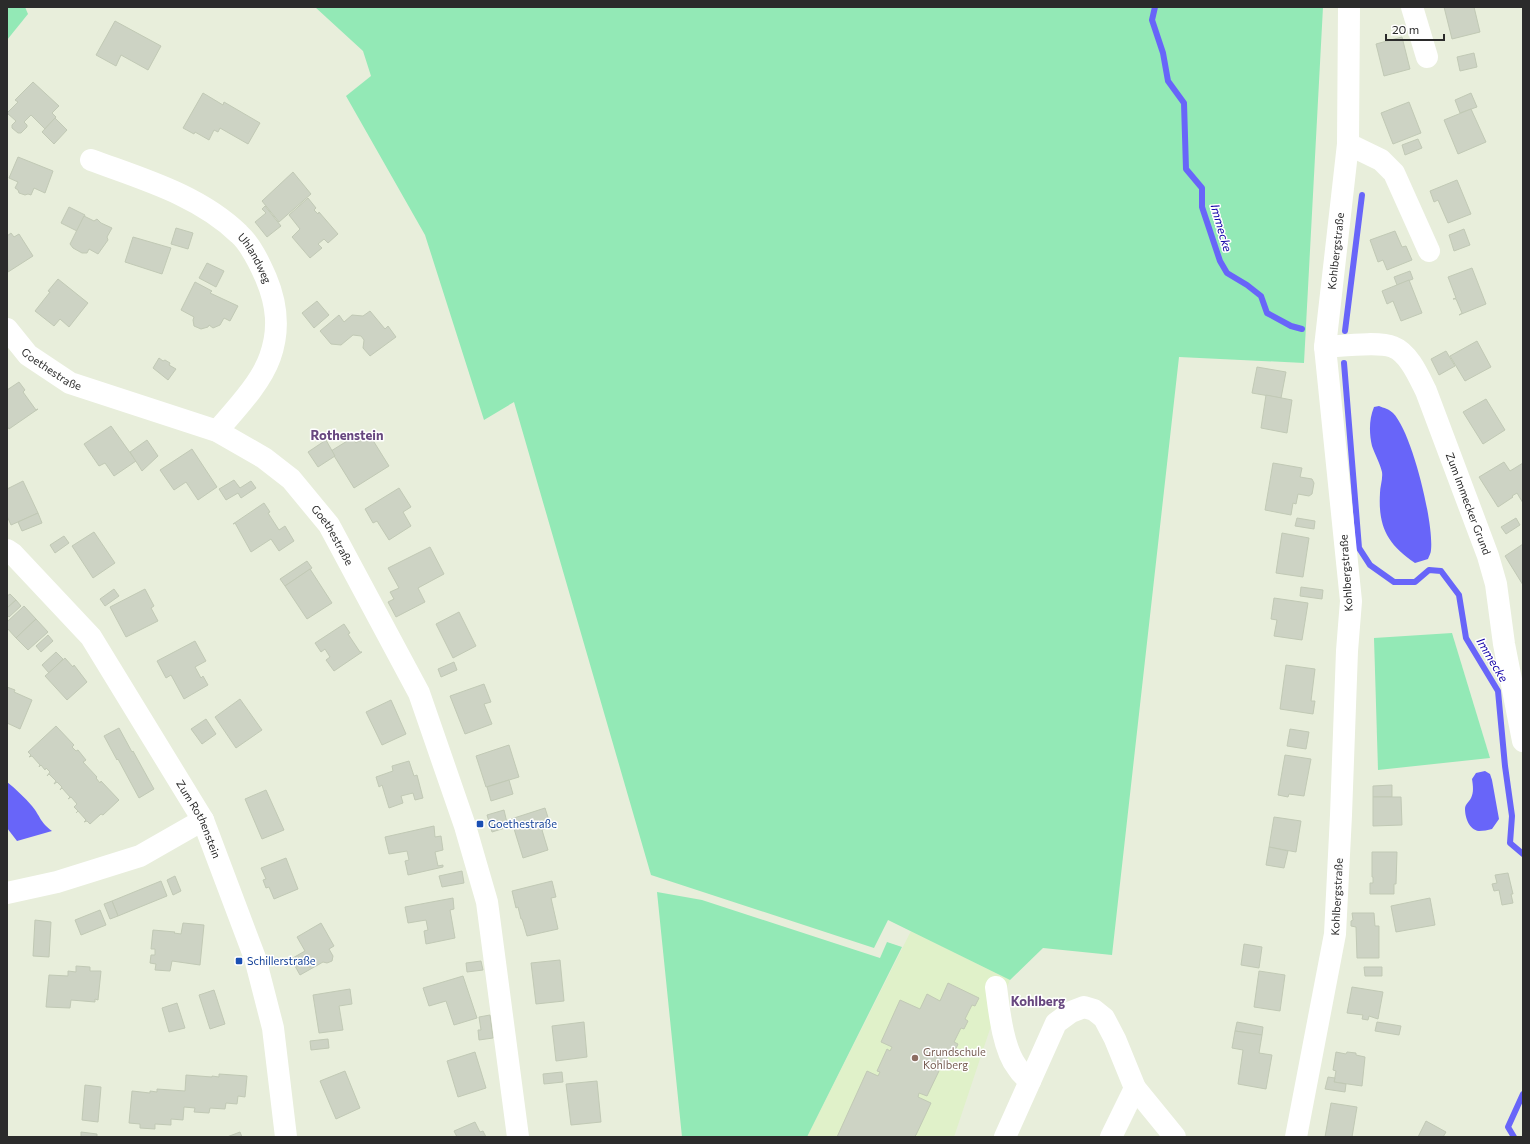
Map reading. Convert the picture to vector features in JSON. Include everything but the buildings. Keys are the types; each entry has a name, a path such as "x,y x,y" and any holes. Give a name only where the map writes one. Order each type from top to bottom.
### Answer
{"street":[{"name":"Kohlbergstraße","path":"1296,1137 1335,934 1341,815 1347,651 1351,601 1331,418 1325,347 1348,144 1349,7"},
{"path":"1412,7 1427,58"},
{"path":"1348,144 1381,160 1394,173 1429,251"},
{"name":"Uhlandweg","path":"91,160 178,192 215,215 240,234 258,259 273,294 274,301 277,327 270,358 253,389 217,431"},
{"name":"Goethestraße","path":"7,329 28,355 70,383 217,431 264,458 290,479 329,525 419,693 466,826 487,902 518,1137"},
{"name":"Zum Immecker Grund","path":"1325,347 1381,345 1393,347 1402,353 1416,370 1426,391 1488,556 1496,584 1504,644 1523,741"},
{"name":"Zum Rothenstein","path":"7,550 13,554 91,637 203,820 257,965 273,1028 286,1137"},
{"path":"7,893 57,882 140,856 203,820"},
{"path":"996,987 1002,1027 1011,1057 1017,1068 1030,1081"},
{"path":"1005,1137 1056,1023 1071,1012 1084,1007 1094,1010 1104,1018 1115,1039 1135,1088 1175,1137"},
{"path":"1111,1137 1135,1088"}],"shaded area":[{"path":"1379,406 1393,413 1400,423 1420,478 1429,520 1431,551 1428,559 1415,563 1397,549 1386,533 1383,525 1380,505 1382,472 1372,446 1370,436 1371,416 1374,407"},
{"path":"1485,771 1490,774 1492,780 1499,819 1492,829 1479,831 1470,826 1465,809 1473,793 1472,779 1476,773"},
{"path":"7,782 29,803 42,822 52,831 17,841 7,828"},
{"path":"911,931 1010,980 992,1023 954,1137 807,1137"}],"green space":[{"path":"7,7 25,7 28,14 7,40"},
{"path":"315,7 1323,7 1304,363 1179,357 1112,955 1043,948 1010,980 888,920 874,948 651,875 514,402 484,420 425,235 346,96 371,76 363,51"},
{"path":"1452,633 1490,758 1378,770 1374,638"},
{"path":"657,892 702,900 880,958 887,942 902,947 807,1137 682,1137"}],"waterway":[{"name":"Immecke","path":"1155,7 1152,20 1163,53 1168,81 1184,103 1186,169 1202,188 1202,207 1220,261 1227,273 1247,285 1261,296 1267,313 1291,326 1302,329"},
{"path":"1345,331 1362,195"},
{"name":"Immecke","path":"1344,363 1359,548 1370,565 1394,582 1415,582 1429,570 1441,571 1459,595 1466,638 1498,691 1505,766 1512,816 1510,843 1523,854"},
{"name":"Immecke","path":"1514,1137 1508,1127 1523,1094"}],"place":[{"name":"Goethestraße","path":"480,824"},
{"name":"Schillerstraße","path":"239,961"},
{"name":"Grundschule Kohlberg","path":"915,1058"}],"district":[{"name":"Rothenstein","path":"347,435"},
{"name":"Kohlberg","path":"1038,1001"}]}
